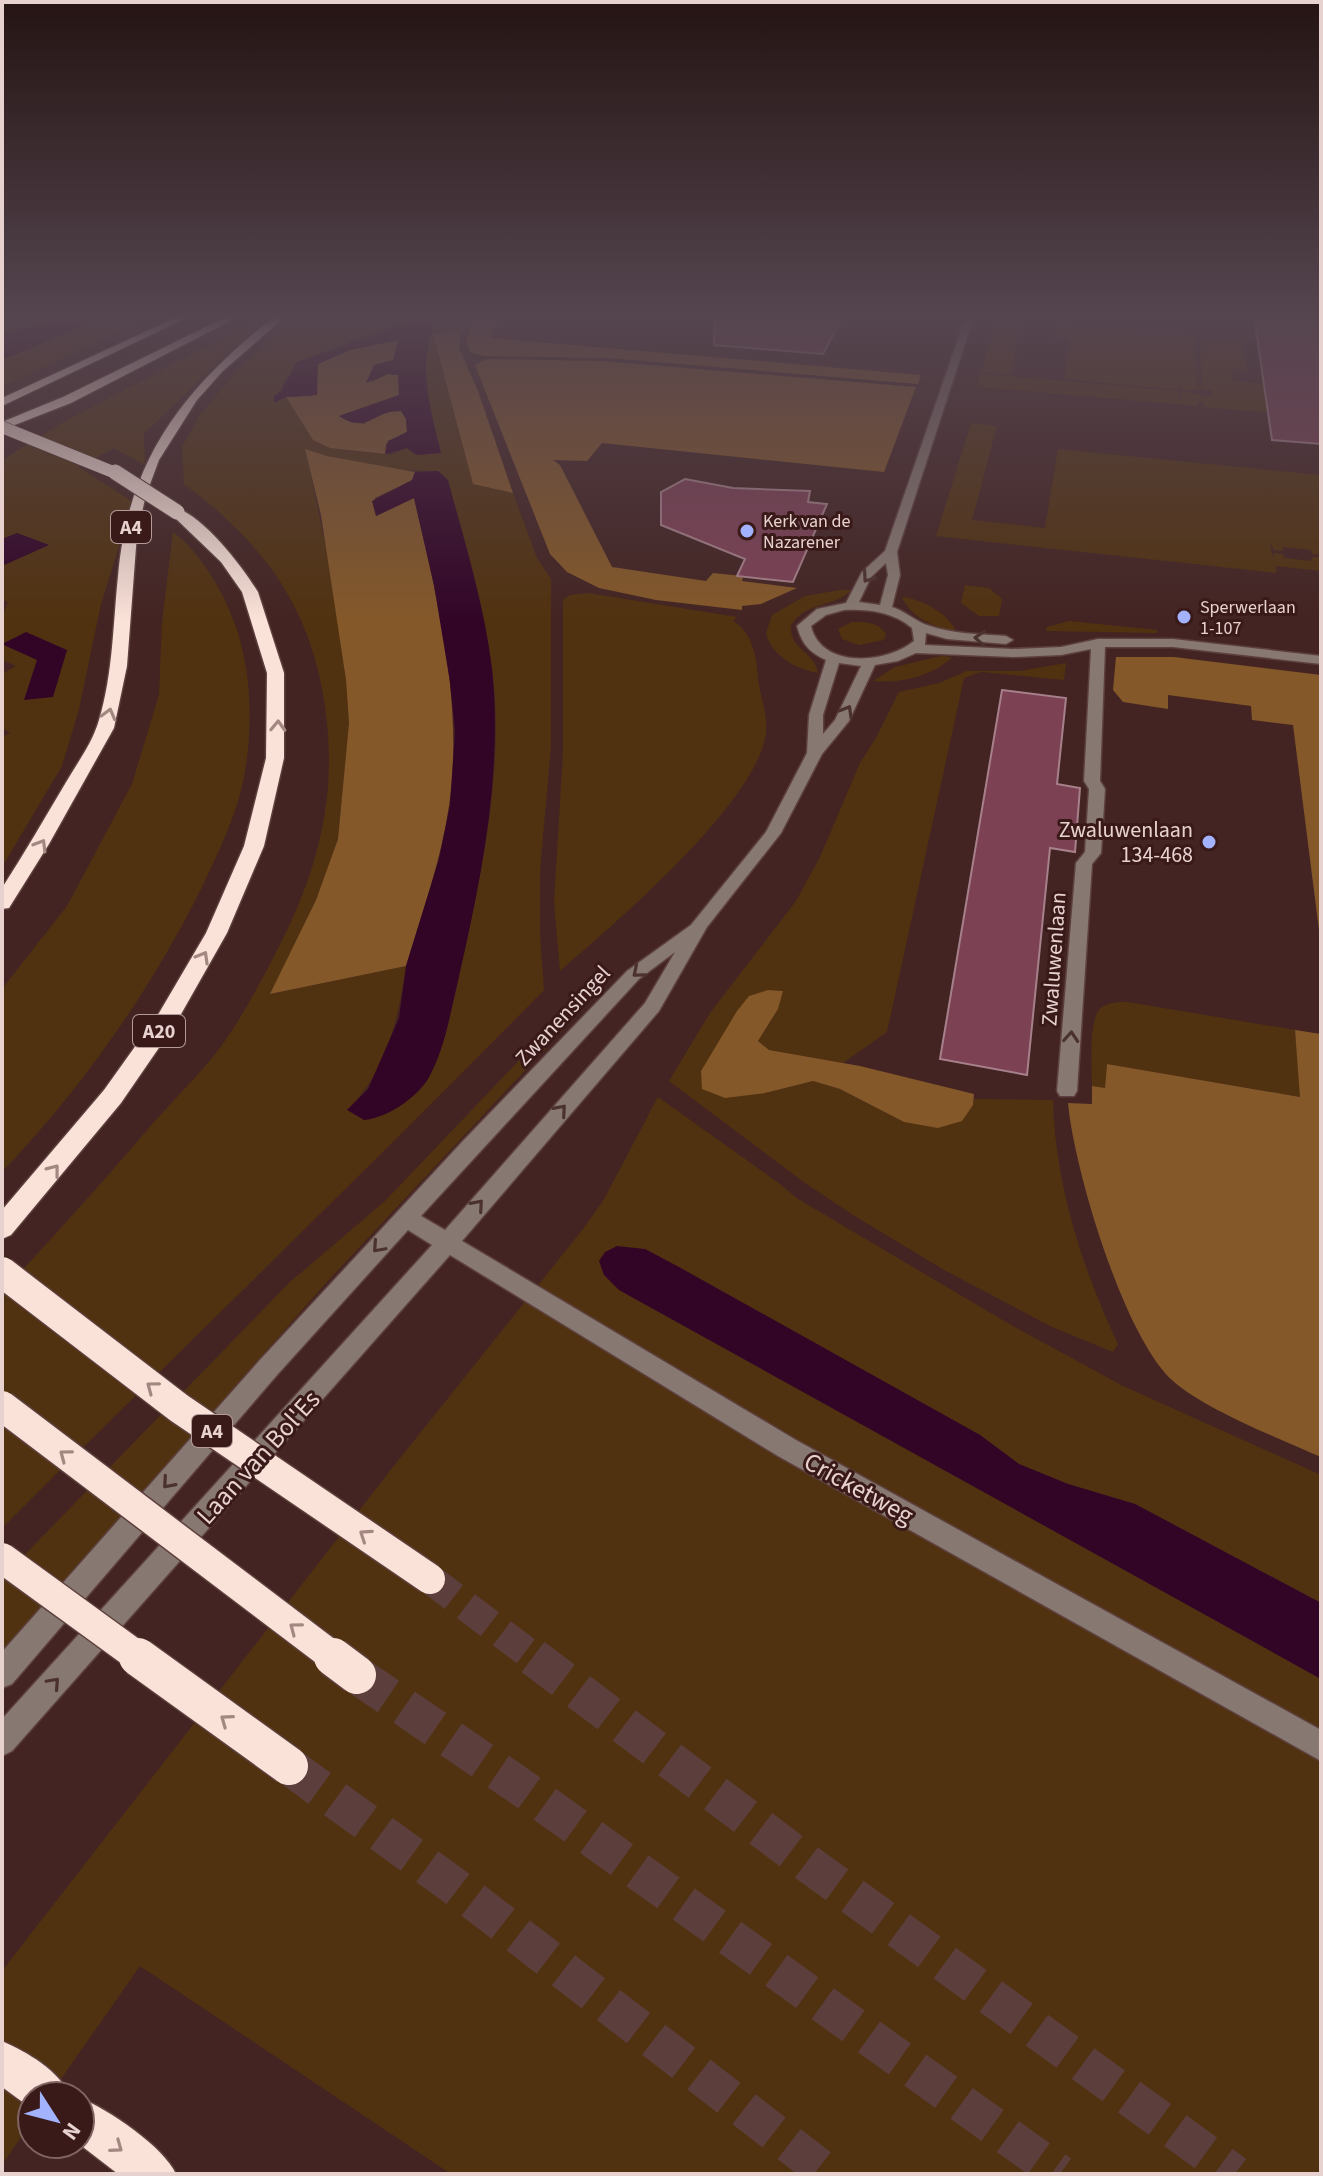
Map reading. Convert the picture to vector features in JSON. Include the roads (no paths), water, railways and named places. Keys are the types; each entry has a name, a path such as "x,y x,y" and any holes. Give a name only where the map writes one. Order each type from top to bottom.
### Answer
{"highway":[{"name":"A20","path":"2,427 25,418"},
{"path":"2,444 50,418"},
{"name":"A4","path":"2,903 52,826 103,735 121,663 131,523 149,466 176,418"},
{"name":"A20","path":"2,427 110,469 177,512 220,550 249,590 271,643 278,704 278,735 267,803 253,849 211,943 155,1037 44,1182 2,1228"},
{"name":"A4","path":"2,1272 179,1408 430,1579"},
{"path":"2,1406 357,1675"},
{"path":"2,1558 289,1766"},
{"path":"2,2062 27,2080"},
{"path":"96,2131 154,2174"}],"street":[{"path":"885,609 894,575 891,552 936,418"},
{"path":"851,606 866,575 891,552"},
{"path":"916,649 922,635 918,627 906,617 885,609 851,606 824,611 804,626 805,636 812,646 834,657 870,662 898,659 916,649 1013,653 1061,651 1092,644"},
{"path":"918,627 965,637 1092,644 1173,643 1321,660"},
{"name":"Zwaluwenlaan","path":"1067,1091 1084,863 1093,853 1097,789 1092,781 1092,644"},
{"name":"Zwanensingel","path":"815,753 816,715 834,657"},
{"name":"Zwanensingel","path":"509,1168 652,1007 700,925 773,833 815,753 842,721 870,662"},
{"name":"Zwanensingel","path":"405,1217 633,975 700,925"},
{"name":"Laan van Bol'Es","path":"2,1741 336,1371 509,1168"},
{"path":"2,1674 268,1368 405,1217"},
{"name":"Cricketweg","path":"405,1217 448,1240 787,1448 1321,1746"}],"tunnel":[{"path":"430,1579 536,1659"},
{"path":"533,1657 807,1863 1235,2174"},
{"path":"357,1675 518,1785 1060,2174"},
{"path":"289,1766 454,1886 828,2174"}],"place":[{"name":"Kerk van de Nazarener","path":"747,531"},
{"name":"Sperwerlaan 1-107","path":"1184,617"},
{"name":"Zwaluwenlaan 134-468","path":"1209,842"}]}
